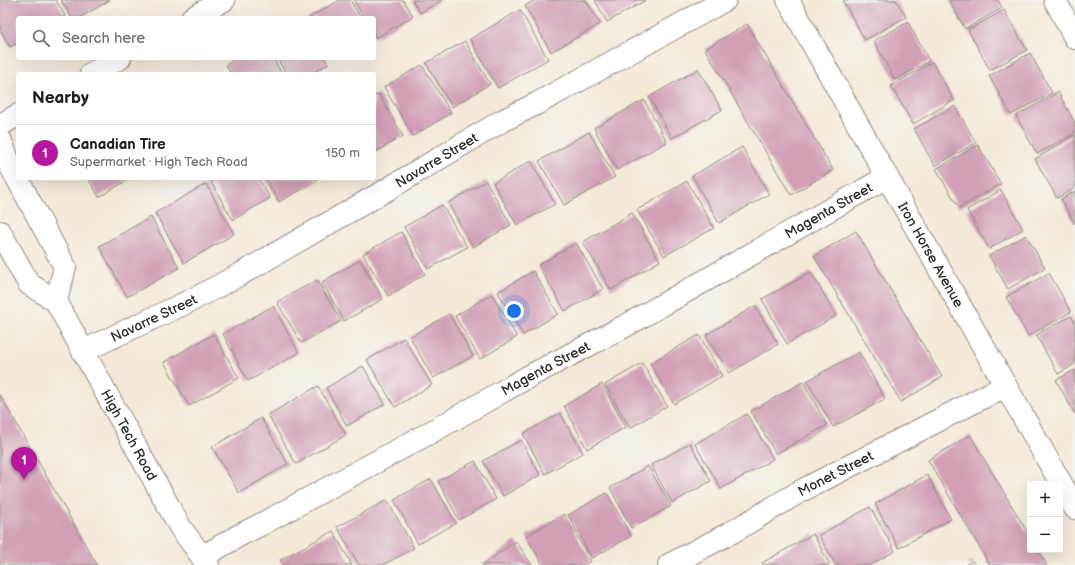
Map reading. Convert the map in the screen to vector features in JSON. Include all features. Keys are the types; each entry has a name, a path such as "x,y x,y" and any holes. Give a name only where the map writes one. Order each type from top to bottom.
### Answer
{"street":[{"path":"196,16 224,0"},
{"name":"Navarre Street","path":"83,352 192,300 239,275 500,122 538,103 725,0"},
{"name":"Iron Horse Avenue","path":"788,0 1075,508"},
{"path":"1055,0 1075,38"},
{"path":"95,72 116,60"},
{"path":"0,125 16,116"},
{"path":"0,139 16,176"},
{"name":"Magenta Street","path":"205,561 240,535 526,378 627,325 887,177"},
{"path":"18,180 65,267 56,301"},
{"name":"High Tech Road","path":"0,232 29,284 56,301 180,527 205,561"},
{"name":"Monet Street","path":"669,565 734,531 799,492 1005,386"}],"building":[{"path":"4,0 56,0 65,16 16,16 16,44 10,47 0,29 0,2"},
{"path":"61,0 110,0 82,16 71,16"},
{"path":"340,0 350,0 360,16 312,16"},
{"path":"354,0 403,0 413,16 376,38 376,16 363,16"},
{"path":"412,0 442,0 420,13"},
{"path":"535,0 586,0 600,24 551,52 525,6"},
{"path":"595,0 646,0 607,22"},
{"path":"896,0 906,17 865,40 843,1"},
{"path":"949,0 998,0 1002,8 965,29"},
{"path":"520,10 548,59 498,88 470,39"},
{"path":"1004,10 1027,50 990,70 968,30"},
{"path":"908,22 929,61 895,80 874,41"},
{"path":"747,24 833,170 791,195 705,49"},
{"path":"465,41 490,84 452,107 426,63"},
{"path":"1030,53 1052,93 1011,115 989,76"},
{"path":"235,60 274,60 281,72 230,72 226,65"},
{"path":"278,60 326,60 328,64 314,72 285,72"},
{"path":"932,62 954,100 913,124 891,86"},
{"path":"422,65 451,113 413,136 384,87"},
{"path":"698,69 722,110 672,138 649,97"},
{"path":"1058,92 1075,123 1075,133 1037,154 1016,116"},
{"path":"379,94 403,136 376,152 376,95"},
{"path":"644,100 667,142 617,170 594,128"},
{"path":"955,106 976,143 935,166 914,129"},
{"path":"589,132 615,177 564,205 539,161"},
{"path":"1075,135 1075,188 1057,198 1035,159"},
{"path":"978,145 1001,184 959,208 936,169"},
{"path":"742,147 769,194 719,223 692,176"},
{"path":"531,161 555,204 517,225 493,183"},
{"path":"89,180 128,180 99,197"},
{"path":"214,180 259,180 270,198 233,220 211,182"},
{"path":"266,180 317,181 279,202"},
{"path":"486,181 511,225 473,247 448,203"},
{"path":"687,181 714,228 664,256 637,210"},
{"path":"206,184 234,234 184,263 155,213"},
{"path":"1001,190 1023,229 989,249 967,210"},
{"path":"1075,191 1075,224 1061,199"},
{"path":"442,205 467,247 428,269 404,227"},
{"path":"632,213 660,261 611,290 583,242"},
{"path":"151,217 179,268 127,297 99,246"},
{"path":"856,231 942,377 901,402 814,256"},
{"path":"401,232 425,274 388,296 363,254"},
{"path":"1026,235 1045,268 1008,289 989,256"},
{"path":"576,243 603,289 565,311 538,265"},
{"path":"360,260 383,299 344,321 322,282"},
{"path":"533,271 558,314 523,335 498,292"},
{"path":"811,272 836,316 787,344 762,299"},
{"path":"1049,273 1071,312 1028,336 1006,297"},
{"path":"317,280 341,321 301,343 277,302"},
{"path":"492,294 517,337 480,359 455,316"},
{"path":"273,306 299,353 248,381 223,334"},
{"path":"755,306 778,344 729,373 706,335"},
{"path":"449,314 473,356 433,378 410,337"},
{"path":"1071,316 1075,323 1075,364 1058,374 1036,335"},
{"path":"214,334 239,378 189,406 164,362"},
{"path":"699,335 722,376 674,404 650,363"},
{"path":"404,338 432,385 395,407 367,360"},
{"path":"859,352 885,399 833,427 807,381"},
{"path":"642,363 667,406 630,428 605,385"},
{"path":"363,366 385,404 347,426 326,388"},
{"path":"1075,370 1075,414 1056,380"},
{"path":"803,382 827,425 776,454 751,411"},
{"path":"602,384 626,427 587,449 564,406"},
{"path":"318,386 346,435 296,464 268,415"},
{"path":"0,395 97,565 0,565"},
{"path":"560,413 583,453 545,474 523,434"},
{"path":"747,414 773,459 721,489 695,444"},
{"path":"261,418 288,464 239,493 212,447"},
{"path":"970,435 1027,532 1027,553 1040,553 1047,565 990,565 928,460"},
{"path":"521,440 540,475 503,496 483,461"},
{"path":"690,443 711,481 672,503 651,465"},
{"path":"475,461 496,499 459,520 438,481"},
{"path":"648,466 671,506 631,528 610,488"},
{"path":"927,475 951,519 899,548 875,504"},
{"path":"431,479 456,523 418,544 394,500"},
{"path":"607,493 631,536 592,558 568,515"},
{"path":"387,500 414,548 383,565 359,565 337,527"},
{"path":"870,507 895,551 870,565 836,565 819,535"},
{"path":"564,514 591,561 583,565 543,565 526,536"},
{"path":"333,531 352,565 283,565 280,560"},
{"path":"813,534 830,565 763,565 762,563"},
{"path":"516,541 532,565 482,565"},
{"path":"972,561 975,565 965,565"}],"place":[{"name":"Canadian Tire","path":"24,480"}]}
